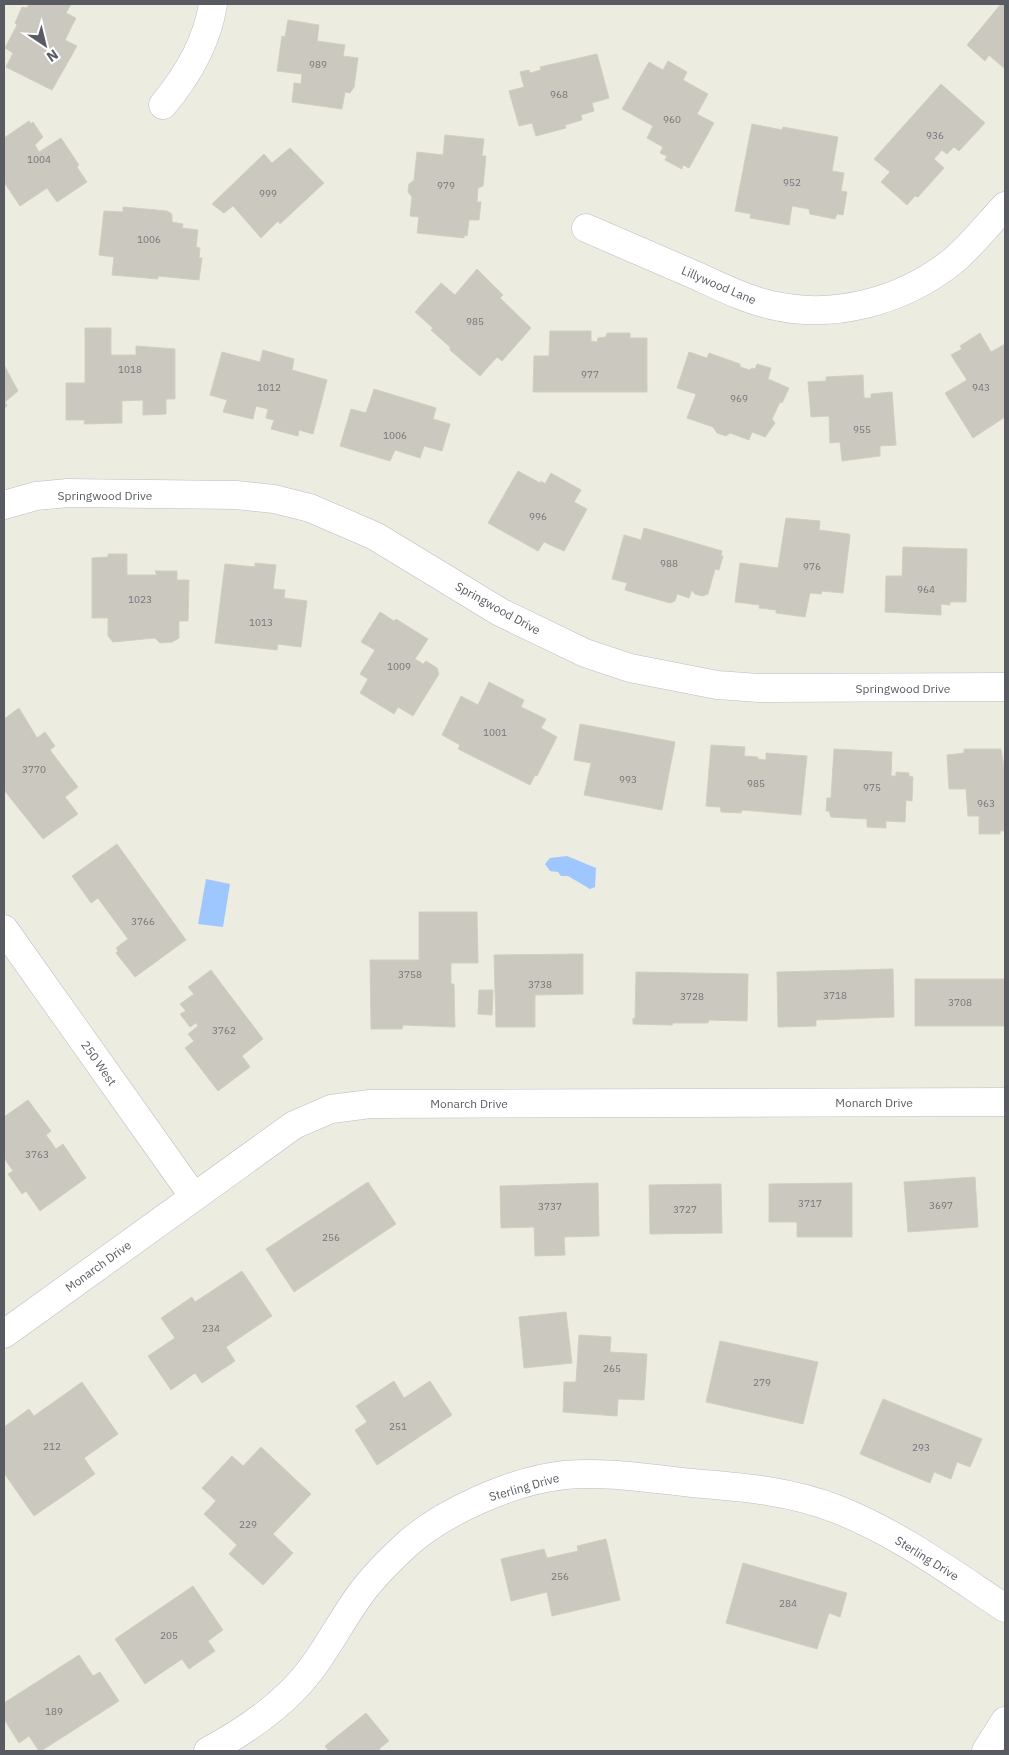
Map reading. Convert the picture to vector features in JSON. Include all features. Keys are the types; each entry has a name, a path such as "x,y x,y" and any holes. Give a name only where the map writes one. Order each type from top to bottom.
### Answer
{"street":[{"path":"163,105 183,81 199,52 210,22 213,4"},
{"name":"Lillywood Lane","path":"586,228 751,300 794,309 824,310 858,306 878,301 918,284 954,260 1005,206"},
{"name":"Springwood Drive","path":"4,504 36,496 68,493 236,495 274,499 310,508 375,536 500,612 586,653 630,668 718,685 758,688 1005,687"},
{"name":"250 West","path":"4,929 194,1197"},
{"name":"Monarch Drive","path":"4,1334 294,1125 319,1113 350,1105 1005,1102"},
{"name":"Sterling Drive","path":"208,1751 255,1723 296,1687 312,1668 365,1588 405,1545 448,1515 479,1500 509,1489 563,1475 610,1476 756,1488 795,1496 837,1509 872,1524 1005,1608"},
{"path":"986,1751 1005,1721"}],"water":[{"path":"567,856 596,868 595,887 590,889 568,876 561,876 558,872 550,871 545,864 550,858"},
{"path":"206,879 230,884 223,927 198,924"}],"building":[{"path":"29,4 71,4 66,13 76,18 65,40 77,46 52,90 6,67 13,53 5,48 17,25 15,23 22,7 27,8"},
{"path":"1001,4 1005,4 1005,69 989,55 985,61 967,45"},
{"path":"288,20 319,25 317,41 345,45 343,56 358,58 354,87 350,93 345,92 342,109 292,102 294,83 301,84 302,74 277,71 282,36 285,37"},
{"path":"597,54 609,98 592,103 594,111 581,115 582,120 565,125 566,128 536,136 532,123 519,126 509,91 524,87 520,72 529,70 530,73 541,70 540,67"},
{"path":"668,61 687,72 683,80 708,94 697,114 714,123 689,168 683,165 682,169 665,160 667,156 660,153 663,147 647,138 653,126 622,109 649,62 663,70"},
{"path":"941,84 985,123 959,151 954,147 947,154 942,150 934,159 944,168 918,197 915,196 907,205 881,182 890,172 874,159"},
{"path":"29,121 31,124 33,122 43,137 35,145 39,152 61,138 79,165 77,167 87,182 57,202 47,188 20,206 4,182 4,138"},
{"path":"752,124 782,130 783,127 838,137 832,171 844,173 841,191 847,192 843,215 837,214 835,219 810,214 809,209 792,206 789,225 750,218 751,214 735,211"},
{"path":"445,135 484,139 482,156 486,156 483,186 478,188 477,202 481,202 479,220 469,220 467,236 464,235 464,238 417,233 419,217 410,216 412,197 408,192 409,184 414,180 417,152 443,155"},
{"path":"290,148 324,183 280,224 278,221 261,238 233,206 224,213 212,204 264,154 272,163"},
{"path":"123,207 167,211 172,214 172,222 183,224 182,228 198,230 196,247 200,248 199,258 202,258 199,280 158,276 158,279 112,275 114,257 99,255 104,211 123,212"},
{"path":"477,269 503,295 500,298 531,328 502,361 497,357 480,376 450,350 450,347 431,330 433,328 415,312 441,283 455,295"},
{"path":"85,328 111,328 111,355 136,355 136,346 175,349 175,399 166,399 166,414 143,415 143,400 122,401 122,423 84,424 85,420 66,420 66,383 85,383"},
{"path":"550,331 591,331 591,341 597,342 598,338 606,337 607,333 630,333 630,338 647,338 647,392 533,392 534,356 549,356"},
{"path":"980,333 991,352 1005,344 1005,417 973,438 945,393 967,380 951,355 962,349 960,346"},
{"path":"263,350 294,359 292,370 327,380 313,434 299,430 298,436 271,429 274,420 266,418 268,409 256,406 253,419 223,412 227,400 210,395 222,352 260,362"},
{"path":"689,352 707,358 709,353 740,364 740,367 750,370 752,368 755,369 757,364 771,368 768,379 789,388 772,419 775,423 765,437 752,432 749,440 730,433 726,436 717,433 713,427 687,418 696,394 677,388"},
{"path":"4,365 18,391 5,402 7,406 4,408"},
{"path":"863,375 864,398 871,398 871,394 892,392 896,445 880,446 880,456 842,461 840,442 830,443 829,416 811,417 808,382 826,381 826,377"},
{"path":"374,389 436,408 433,419 450,424 442,451 424,446 420,458 395,450 390,461 340,446 351,409 366,413"},
{"path":"518,471 545,484 551,473 581,490 574,502 587,509 564,551 544,542 538,551 488,523"},
{"path":"786,518 820,521 819,530 849,534 850,536 843,593 822,591 821,594 810,593 805,617 776,613 776,610 759,608 760,605 735,602 740,563 778,568"},
{"path":"644,528 722,551 721,556 723,556 719,570 715,569 708,594 702,596 695,594 692,590 689,598 677,594 675,601 670,603 625,590 627,583 612,579 624,535 641,540"},
{"path":"903,547 967,549 966,602 950,602 950,605 941,604 941,615 885,612 886,576 902,576"},
{"path":"108,554 127,554 127,575 157,575 155,571 177,571 177,580 189,580 188,621 179,621 179,638 172,642 160,643 155,638 113,642 108,636 108,618 92,618 92,558 108,557"},
{"path":"255,563 276,565 273,589 285,590 284,598 307,601 301,647 278,644 277,650 215,643 225,564 255,567"},
{"path":"380,612 394,621 396,619 428,639 415,659 423,664 426,661 437,668 439,674 413,716 398,707 394,714 360,693 368,679 360,674 375,650 361,642"},
{"path":"489,682 524,700 521,707 546,719 541,728 557,737 537,776 535,775 530,785 458,749 460,745 442,735 461,696 478,705"},
{"path":"19,708 37,738 45,732 55,746 50,750 78,787 65,797 78,814 43,839 4,790 4,719"},
{"path":"580,724 675,742 662,810 584,795 591,763 574,760"},
{"path":"711,745 745,747 744,756 758,757 758,759 766,760 766,753 807,756 801,815 742,810 741,813 721,812 720,807 706,806"},
{"path":"834,749 892,752 891,776 896,776 896,772 909,773 909,776 913,777 912,801 906,800 905,822 886,821 886,828 867,827 867,819 831,817 829,811 826,811 827,798 831,798"},
{"path":"964,749 1001,749 1005,772 1005,831 1000,831 1000,834 979,834 979,816 968,816 966,789 949,789 947,755 964,753"},
{"path":"117,844 186,940 135,977 116,953 118,951 116,948 128,939 98,898 91,903 72,876"},
{"path":"419,912 477,912 478,963 451,963 451,984 454,984 455,1027 403,1025 402,1029 371,1029 370,960 419,960"},
{"path":"583,954 583,994 535,995 535,1027 496,1027 494,955"},
{"path":"893,969 894,1017 816,1020 816,1026 778,1027 777,972"},
{"path":"211,970 263,1039 242,1056 250,1067 218,1091 185,1048 194,1041 188,1034 198,1026 196,1023 190,1027 180,1014 186,1011 180,1004 194,994 188,987"},
{"path":"636,972 748,974 747,1021 709,1020 708,1023 673,1023 672,1025 633,1024 633,1018 635,1019"},
{"path":"915,979 1005,979 1005,1026 915,1026"},
{"path":"479,990 493,990 492,1015 478,1014"},
{"path":"28,1100 51,1131 46,1135 56,1149 63,1144 86,1178 40,1211 26,1191 22,1194 8,1174 13,1171 4,1158 4,1117"},
{"path":"975,1177 978,1227 908,1232 904,1182"},
{"path":"368,1182 396,1224 294,1292 266,1249"},
{"path":"598,1183 599,1236 564,1237 565,1255 535,1256 534,1227 501,1228 500,1186"},
{"path":"852,1183 852,1237 797,1237 797,1222 769,1222 769,1184"},
{"path":"721,1184 722,1233 650,1234 649,1185"},
{"path":"242,1271 272,1316 226,1347 235,1361 202,1383 195,1373 171,1390 148,1356 175,1338 161,1318 192,1297 195,1302"},
{"path":"566,1312 572,1363 524,1368 519,1317"},
{"path":"579,1335 611,1337 610,1352 647,1354 644,1400 618,1399 617,1416 563,1412 564,1382 576,1382"},
{"path":"720,1341 818,1362 803,1424 706,1402"},
{"path":"394,1381 404,1398 430,1381 452,1415 377,1465 355,1430 367,1422 356,1406"},
{"path":"82,1382 118,1434 84,1458 95,1474 34,1516 4,1473 4,1427 29,1409 34,1416"},
{"path":"883,1399 982,1439 970,1467 957,1462 951,1479 934,1472 930,1483 860,1454"},
{"path":"261,1447 311,1494 273,1534 293,1553 263,1585 229,1554 237,1545 204,1514 216,1501 202,1488 232,1456 243,1466"},
{"path":"606,1539 620,1600 552,1616 547,1592 511,1601 501,1559 544,1549 547,1558 578,1551 577,1546"},
{"path":"743,1563 847,1593 840,1617 829,1613 817,1649 726,1623"},
{"path":"193,1586 223,1630 208,1641 215,1651 189,1669 182,1659 145,1684 115,1639"},
{"path":"79,1655 93,1676 100,1672 119,1701 41,1751 39,1751 29,1736 19,1743 4,1719 4,1703"},
{"path":"366,1713 389,1741 379,1749 381,1751 329,1751 325,1746"}]}
